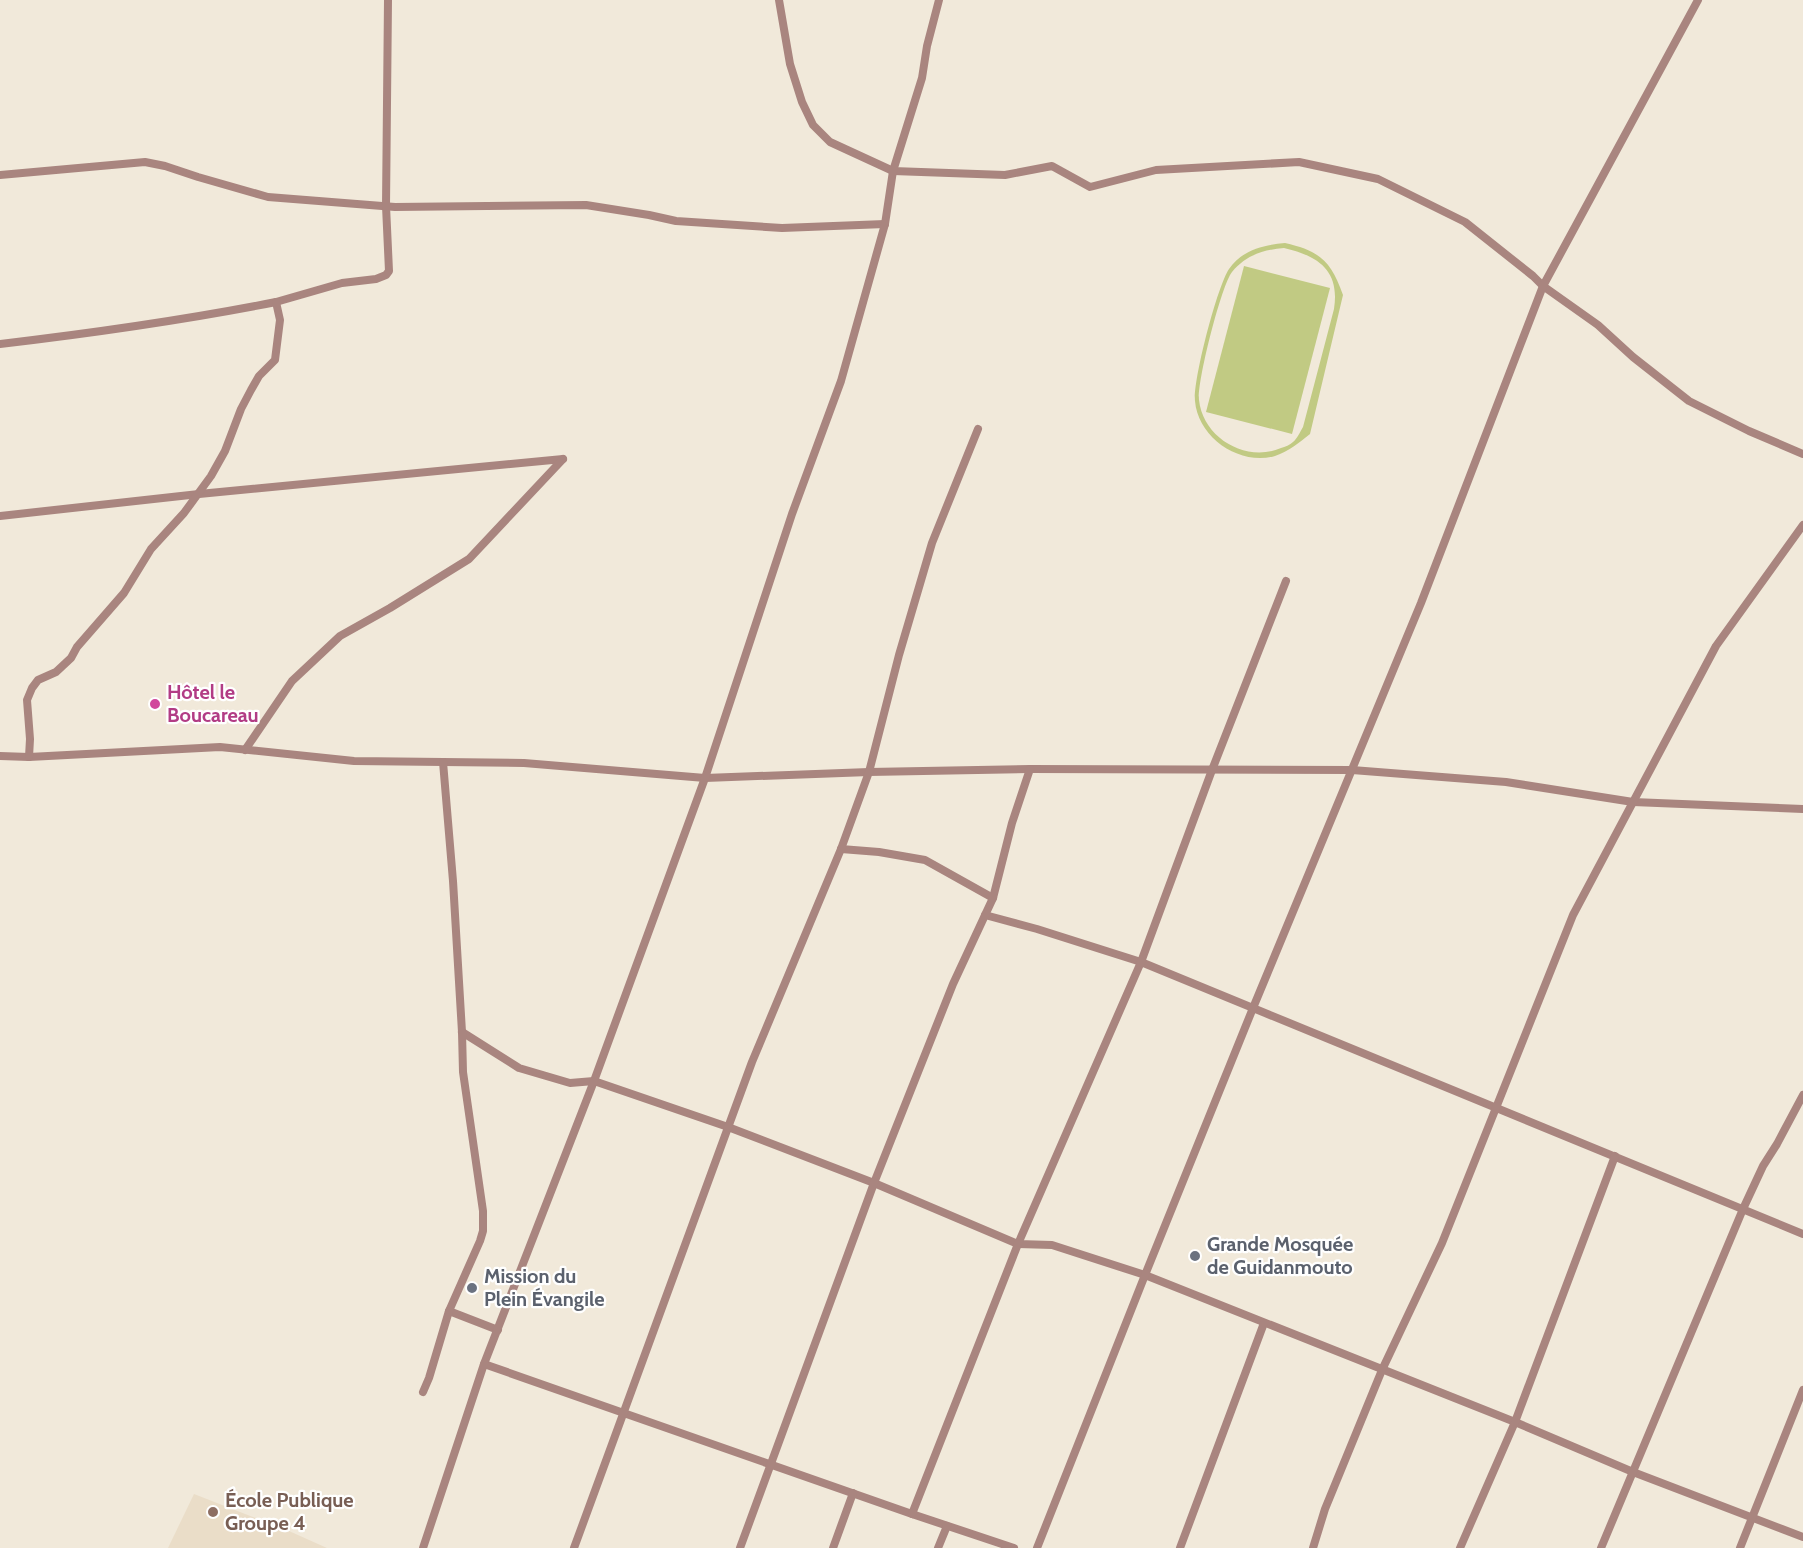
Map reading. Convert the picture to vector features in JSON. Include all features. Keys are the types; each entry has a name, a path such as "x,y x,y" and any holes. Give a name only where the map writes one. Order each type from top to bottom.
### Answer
{"street":[{"path":"0,344 206,315 276,302 386,275 389,266 386,206 388,0"},
{"path":"778,0 790,64 802,102 813,126 830,142 893,171 1005,175 1052,166 1090,187 1156,170 1299,162 1378,179 1465,222 1543,286 1598,325 1633,357 1689,401 1749,431 1803,454"},
{"path":"423,1548 484,1364 594,1081 705,778 792,514 841,381 885,224 893,171 922,78 927,46 939,0"},
{"path":"1037,1548 1144,1275 1420,603 1543,286 1698,0"},
{"path":"0,175 145,162 268,197 386,206 586,205 676,221 782,228 885,224"},
{"path":"28,757 30,739 27,700 32,688 39,680 56,672 71,658 77,647 124,594 151,549 199,494 225,451 251,390 259,376 275,360 280,320 276,302"},
{"path":"574,1548 752,1062 841,849 869,772 899,655 933,543 978,429"},
{"path":"0,516 199,494 563,459 469,559 340,636 292,681 244,750"},
{"path":"1313,1548 1325,1509 1382,1370 1442,1243 1573,915 1716,646 1803,525"},
{"path":"912,1514 1018,1244 1141,962 1212,770 1286,581"},
{"path":"0,756 28,757 220,747 354,761 524,763 705,778 1030,769 1352,770 1506,782 1633,802 1803,809"},
{"path":"423,1392 449,1311 483,1231 483,1211 463,1072 443,762"},
{"path":"740,1548 874,1183 953,984 993,898 1012,823 1030,769"},
{"path":"841,849 879,852 925,860 993,898"},
{"path":"985,915 1141,962 1803,1234"},
{"path":"462,1032 519,1068 570,1083 594,1081 728,1127 874,1183 1018,1244 1052,1245 1144,1275 1515,1422 1633,1472 1803,1537"},
{"path":"1601,1548 1743,1209 1763,1166 1803,1095"},
{"path":"1460,1548 1515,1422 1615,1156"},
{"path":"449,1311 498,1330"},
{"path":"1180,1548 1264,1323"},
{"path":"484,1364 1014,1548"},
{"path":"1740,1548 1803,1390"},
{"path":"833,1548 853,1493"},
{"path":"939,1548 947,1526"}],"shaded area":[{"name":"École Publique Groupe 4","path":"194,1494 289,1531 327,1548 168,1548"}],"green space":[{"path":"1277,244 1297,246 1323,259 1334,274 1343,295 1310,434 1298,444 1275,456 1248,457 1223,446 1204,427 1198,414 1195,390 1212,313 1229,269 1247,253","holes":["1284,248 1296,251 1324,267 1334,285 1335,296 1334,309 1303,427 1294,441 1284,447 1268,452 1241,449 1217,436 1202,414 1199,400 1202,374 1216,314 1227,281 1243,261 1269,250"]},
{"path":"1244,266 1330,288 1292,434 1206,412"}],"place":[{"name":"Hôtel le Boucareau","path":"155,704"},
{"name":"Grande Mosquée de Guidanmouto","path":"1195,1256"},
{"name":"Mission du Plein Évangile","path":"472,1288"},
{"name":"École Publique Groupe 4","path":"213,1512"}]}
